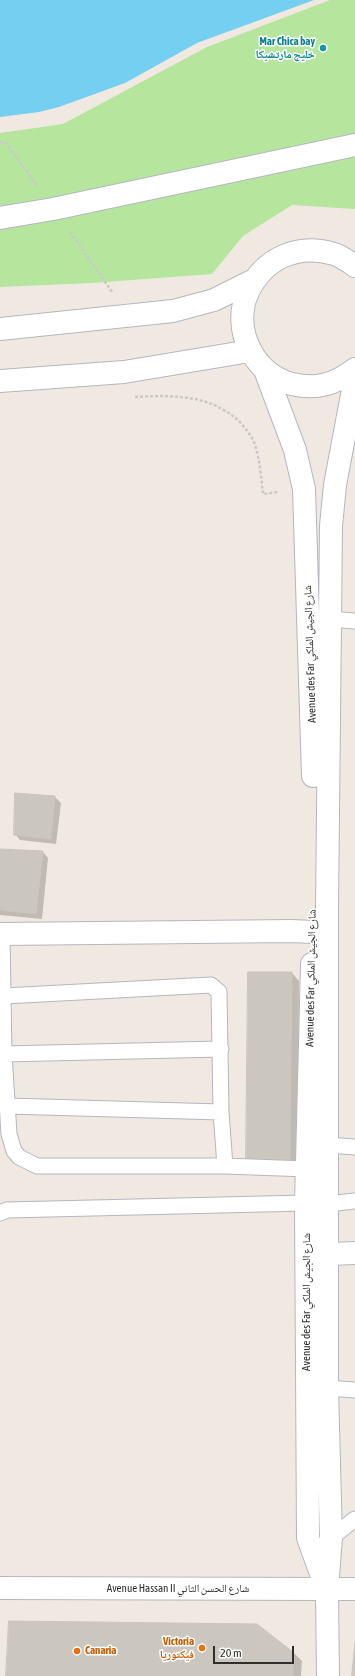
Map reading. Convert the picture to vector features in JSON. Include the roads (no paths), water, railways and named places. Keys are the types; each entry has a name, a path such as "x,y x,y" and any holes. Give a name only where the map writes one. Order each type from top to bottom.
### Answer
{"main road":[{"path":"0,218 53,209 355,145"},
{"path":"355,266 335,254 313,250 290,253 269,263 254,280 244,303 243,328 250,352 265,370 282,381 301,386 321,386 341,380 355,369"},
{"path":"0,329 173,311 214,300 254,280"},
{"path":"0,381 124,372 250,352"},
{"name":"Avenue des Far شارع الجيش الملكي","path":"265,370 295,450 304,489 313,752 313,932 307,1169 316,1203"},
{"name":"Avenue des Far شارع الجيش الملكي","path":"327,1589 308,1538 317,1255 316,1203 327,1145 327,908 331,526 335,485 355,379"},
{"path":"1,934 313,932"},
{"path":"317,1255 355,1253"},
{"name":"Avenue des Far شارع الجيش الملكي","path":"317,1255 327,1388 331,1538 327,1589 328,1676"},
{"name":"Avenue Hassan II شارع الحسن الثاني","path":"0,1588 355,1589"}],"lane":[{"path":"330,619 355,621"},
{"path":"1,934 4,996 4,1054 9,1134 14,1151 19,1157 37,1166 225,1166 307,1169"},
{"path":"4,996 211,986 217,989 219,992 221,1112 225,1166"},
{"path":"4,1054 220,1049"},
{"path":"7,1106 221,1112"},
{"path":"327,1145 355,1147"},
{"path":"0,1213 7,1210 355,1201"},
{"path":"327,1388 355,1390"},
{"path":"331,1538 355,1519"}],"water":[{"path":"0,0 314,0 197,43 125,83 59,107 39,112 0,117"}],"place":[{"name":"Mar Chica bay خليج مارتشيكا","path":"323,48"},
{"name":"Victoria فيكتوريا","path":"202,1648"},
{"name":"Canaria","path":"77,1651"}]}
